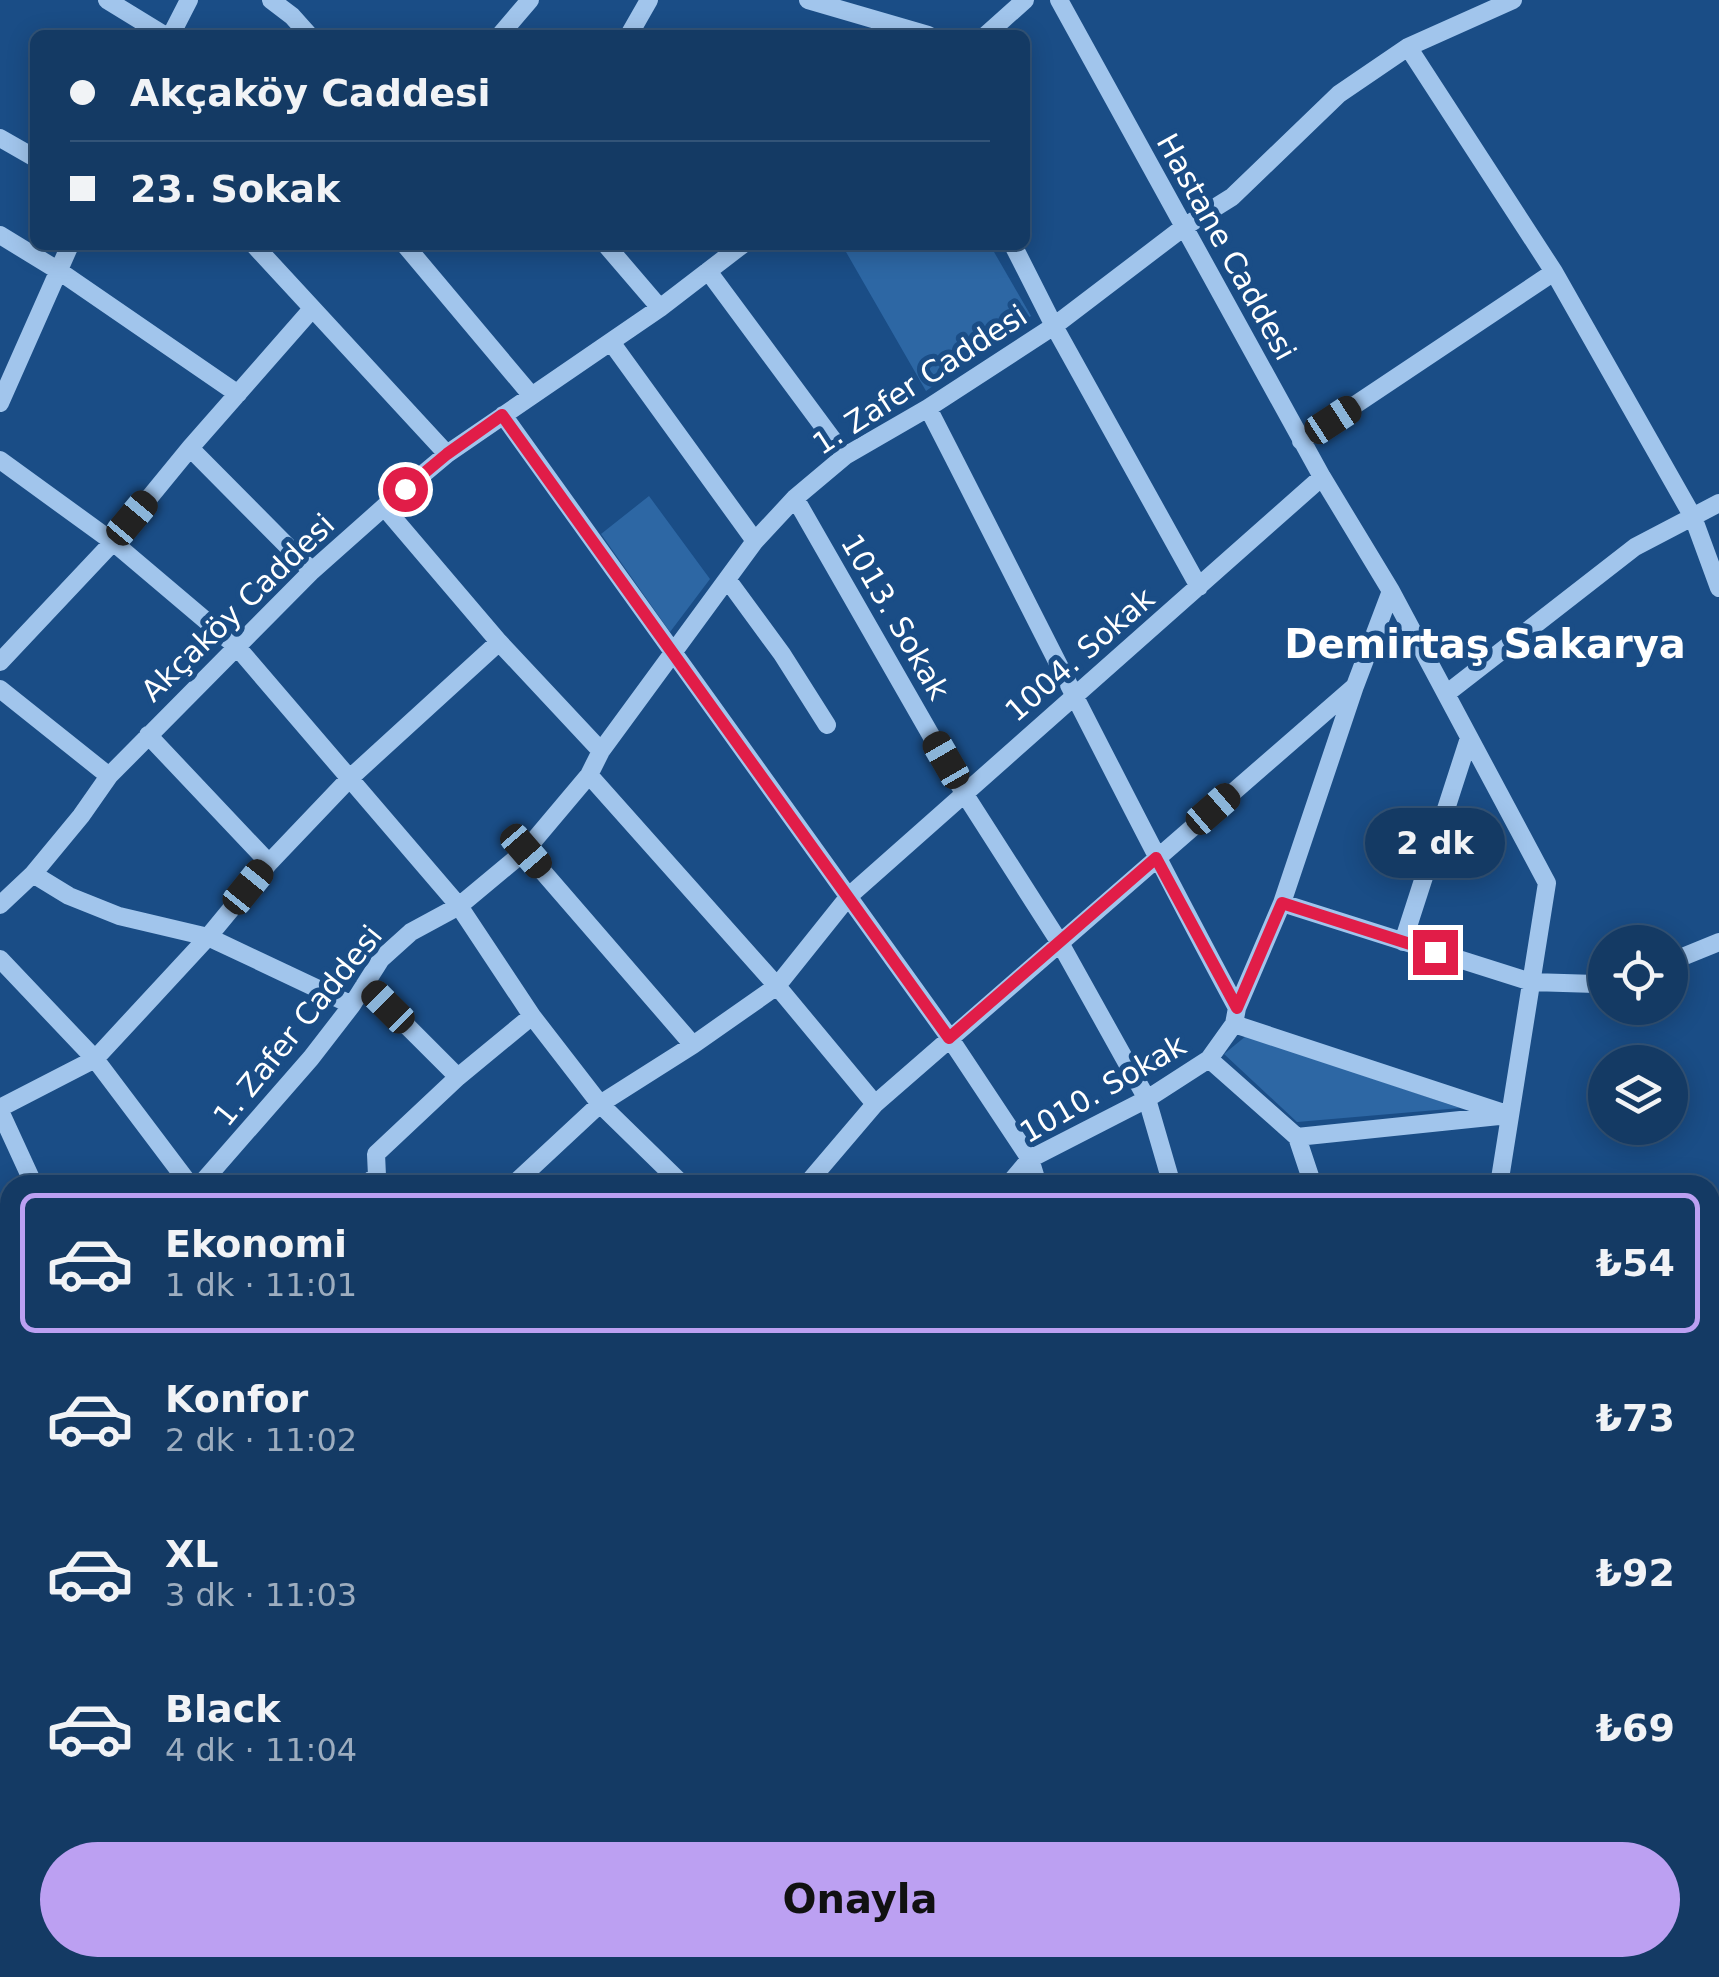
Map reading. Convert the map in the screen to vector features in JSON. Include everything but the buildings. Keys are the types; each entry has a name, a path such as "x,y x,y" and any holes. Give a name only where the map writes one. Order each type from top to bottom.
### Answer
{"street":[{"path":"107,0 158,30"},
{"path":"170,30 189,0"},
{"path":"271,0 305,30"},
{"path":"633,30 649,0"},
{"path":"992,30 1025,0"},
{"name":"Hastane Caddesi","path":"1060,0 1322,478 1391,591 1546,883 1501,1175"},
{"name":"1. Zafer Caddesi","path":"209,1175 312,1058 381,959 410,932 459,906 526,851 589,775 600,751 726,579 795,498 845,456 928,408 1054,326 1184,227 1232,197 1339,94 1408,47 1513,0"},
{"path":"817,1 912,30"},
{"path":"503,30 521,3"},
{"path":"1408,47 1554,272 1693,516 1719,588"},
{"path":"0,138 30,155"},
{"path":"0,236 59,271 238,394"},
{"path":"0,403 68,250"},
{"path":"264,250 312,309 447,454"},
{"path":"410,250 532,395"},
{"path":"610,250 660,308"},
{"name":"Akçaköy Caddesi","path":"0,904 33,874 108,776 312,571 384,506 447,454 660,308 735,250"},
{"path":"1016,250 1199,587"},
{"path":"708,271 845,456"},
{"path":"1302,441 1554,272"},
{"path":"0,662 113,542 312,309"},
{"path":"611,342 755,541"},
{"path":"928,408 1235,1016 1510,1115"},
{"path":"502,415 949,1038 1030,1160 1035,1175"},
{"path":"190,448 312,571"},
{"path":"0,460 113,542 237,647 459,906 532,1016 600,1104 673,1175"},
{"name":"1004. Sokak","path":"524,1175 600,1104 777,986 849,896 1322,478"},
{"name":"1013. Sokak","path":"795,498 964,793 1060,943 1147,1099 1169,1175"},
{"path":"1446,694 1635,547 1719,503"},
{"path":"384,506 499,642 600,751"},
{"path":"726,579 782,654 827,725"},
{"name":"1010. Sokak","path":"1017,1175 1030,1160 1147,1099 1210,1059 1235,1016 1282,903 1391,591"},
{"path":"30,1175 0,1109 95,1059 208,937 268,862 350,778 499,642"},
{"path":"815,1175 875,1104 1355,686"},
{"path":"0,688 108,776"},
{"path":"148,735 268,862"},
{"path":"1403,942 1469,738"},
{"path":"589,775 777,986 875,1104"},
{"path":"526,851 692,1045"},
{"path":"33,874 69,896 118,916 208,937 352,1005"},
{"path":"1282,903 1531,982 1588,984"},
{"path":"1688,955 1719,942"},
{"path":"0,959 95,1059 182,1175"},
{"path":"366,984 458,1077"},
{"path":"375,1175 376,1154 458,1077 532,1016"},
{"path":"1210,1059 1297,1137 1310,1175"},
{"path":"1297,1137 1510,1115"}],"shaded area":[{"path":"845,250 993,250 1031,316 926,391"},
{"path":"649,496 710,579 670,632 601,534"},
{"path":"1246,1036 1460,1108 1297,1122 1224,1054"}],"district":[{"name":"Demirtaş Sakarya","path":"1485,644"}],"route":[{"path":"405,489 502,415 949,1038 1156,858 1237,1008 1282,903 1435,952"}]}
